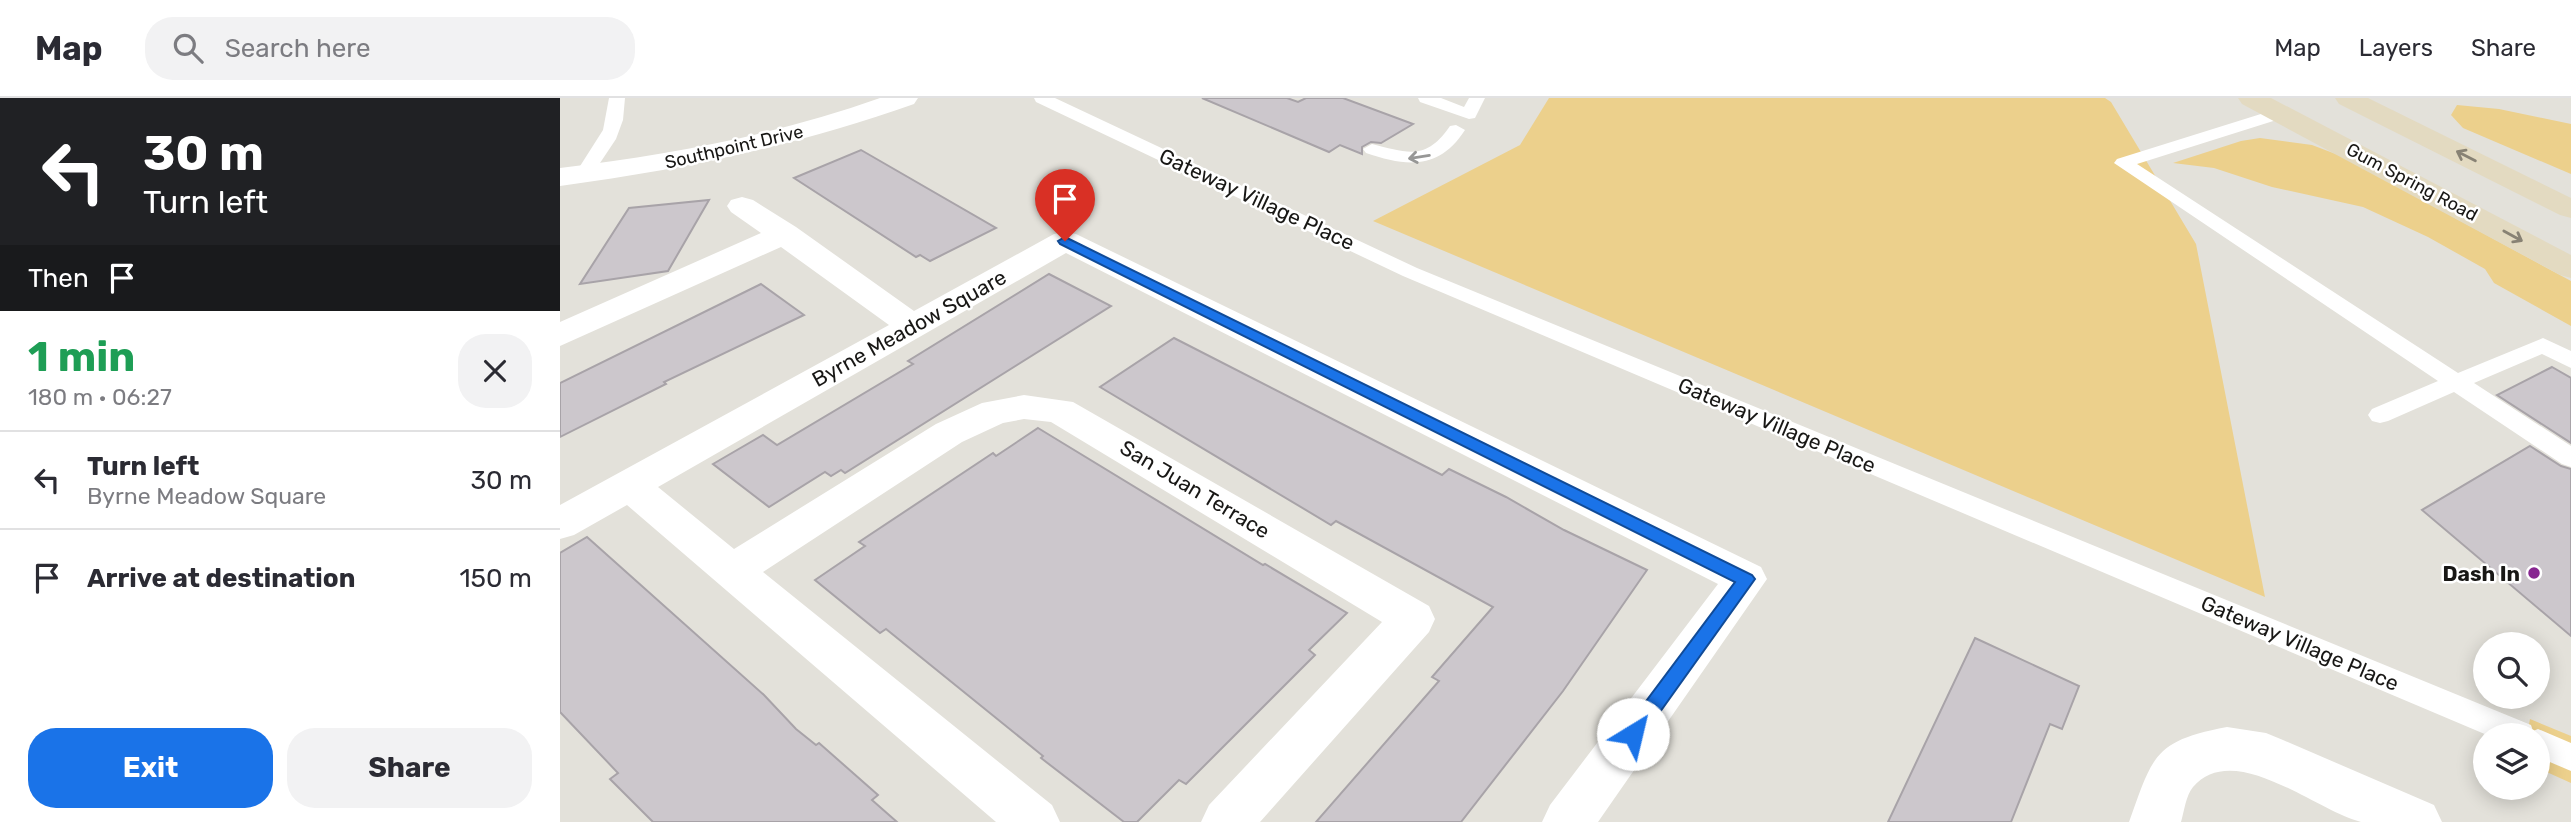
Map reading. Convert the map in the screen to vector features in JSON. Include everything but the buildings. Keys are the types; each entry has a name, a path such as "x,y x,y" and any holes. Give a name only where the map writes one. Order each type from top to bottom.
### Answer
{"main road":[{"name":"Gum Spring Road","path":"2251,98 2571,268"},
{"path":"2348,98 2571,209"},
{"path":"2280,113 2317,102"}],"street":[{"name":"Southpoint Drive","path":"569,184 728,152 802,133 905,98"},
{"path":"742,206 912,326"},
{"path":"560,335 785,234"},
{"name":"Byrne Meadow Square","path":"560,524 1065,241 1746,579 1568,822"},
{"name":"San Juan Terrace","path":"732,571 949,433 995,412 1024,408 1060,411 1413,619 1227,822"},
{"path":"629,485 1034,822"},
{"path":"2155,822 2171,775 2195,755 2227,749 2266,755 2416,822"}],"lane":[{"path":"569,184 608,142 618,115 617,98"},
{"name":"Gateway Village Place","path":"1042,98 1410,272 2491,723"},
{"path":"1426,98 1469,114 1477,98"},
{"path":"2280,113 2123,163 2568,453"},
{"path":"1372,149 1398,158 1424,157 1445,147 1456,130"},
{"path":"2380,415 2543,345 2571,361"},
{"path":"2550,748 2571,757"}],"shaded area":[{"path":"1549,98 2105,98 2111,102 2196,244 2265,597 1373,221 1520,145"},
{"path":"2457,105 2499,109 2571,124 2571,174 2463,128 2451,115"},
{"path":"2260,138 2312,145 2341,156 2571,281 2571,326 2494,283 2485,269 2428,237 2363,207 2272,187 2214,168 2173,163 2241,141"},
{"path":"2550,727 2571,736 2571,783 2550,773"}],"place":[{"name":"Dash In","path":"2534,573"}],"route":[{"path":"1065,241 1746,579 1633,734"}]}
